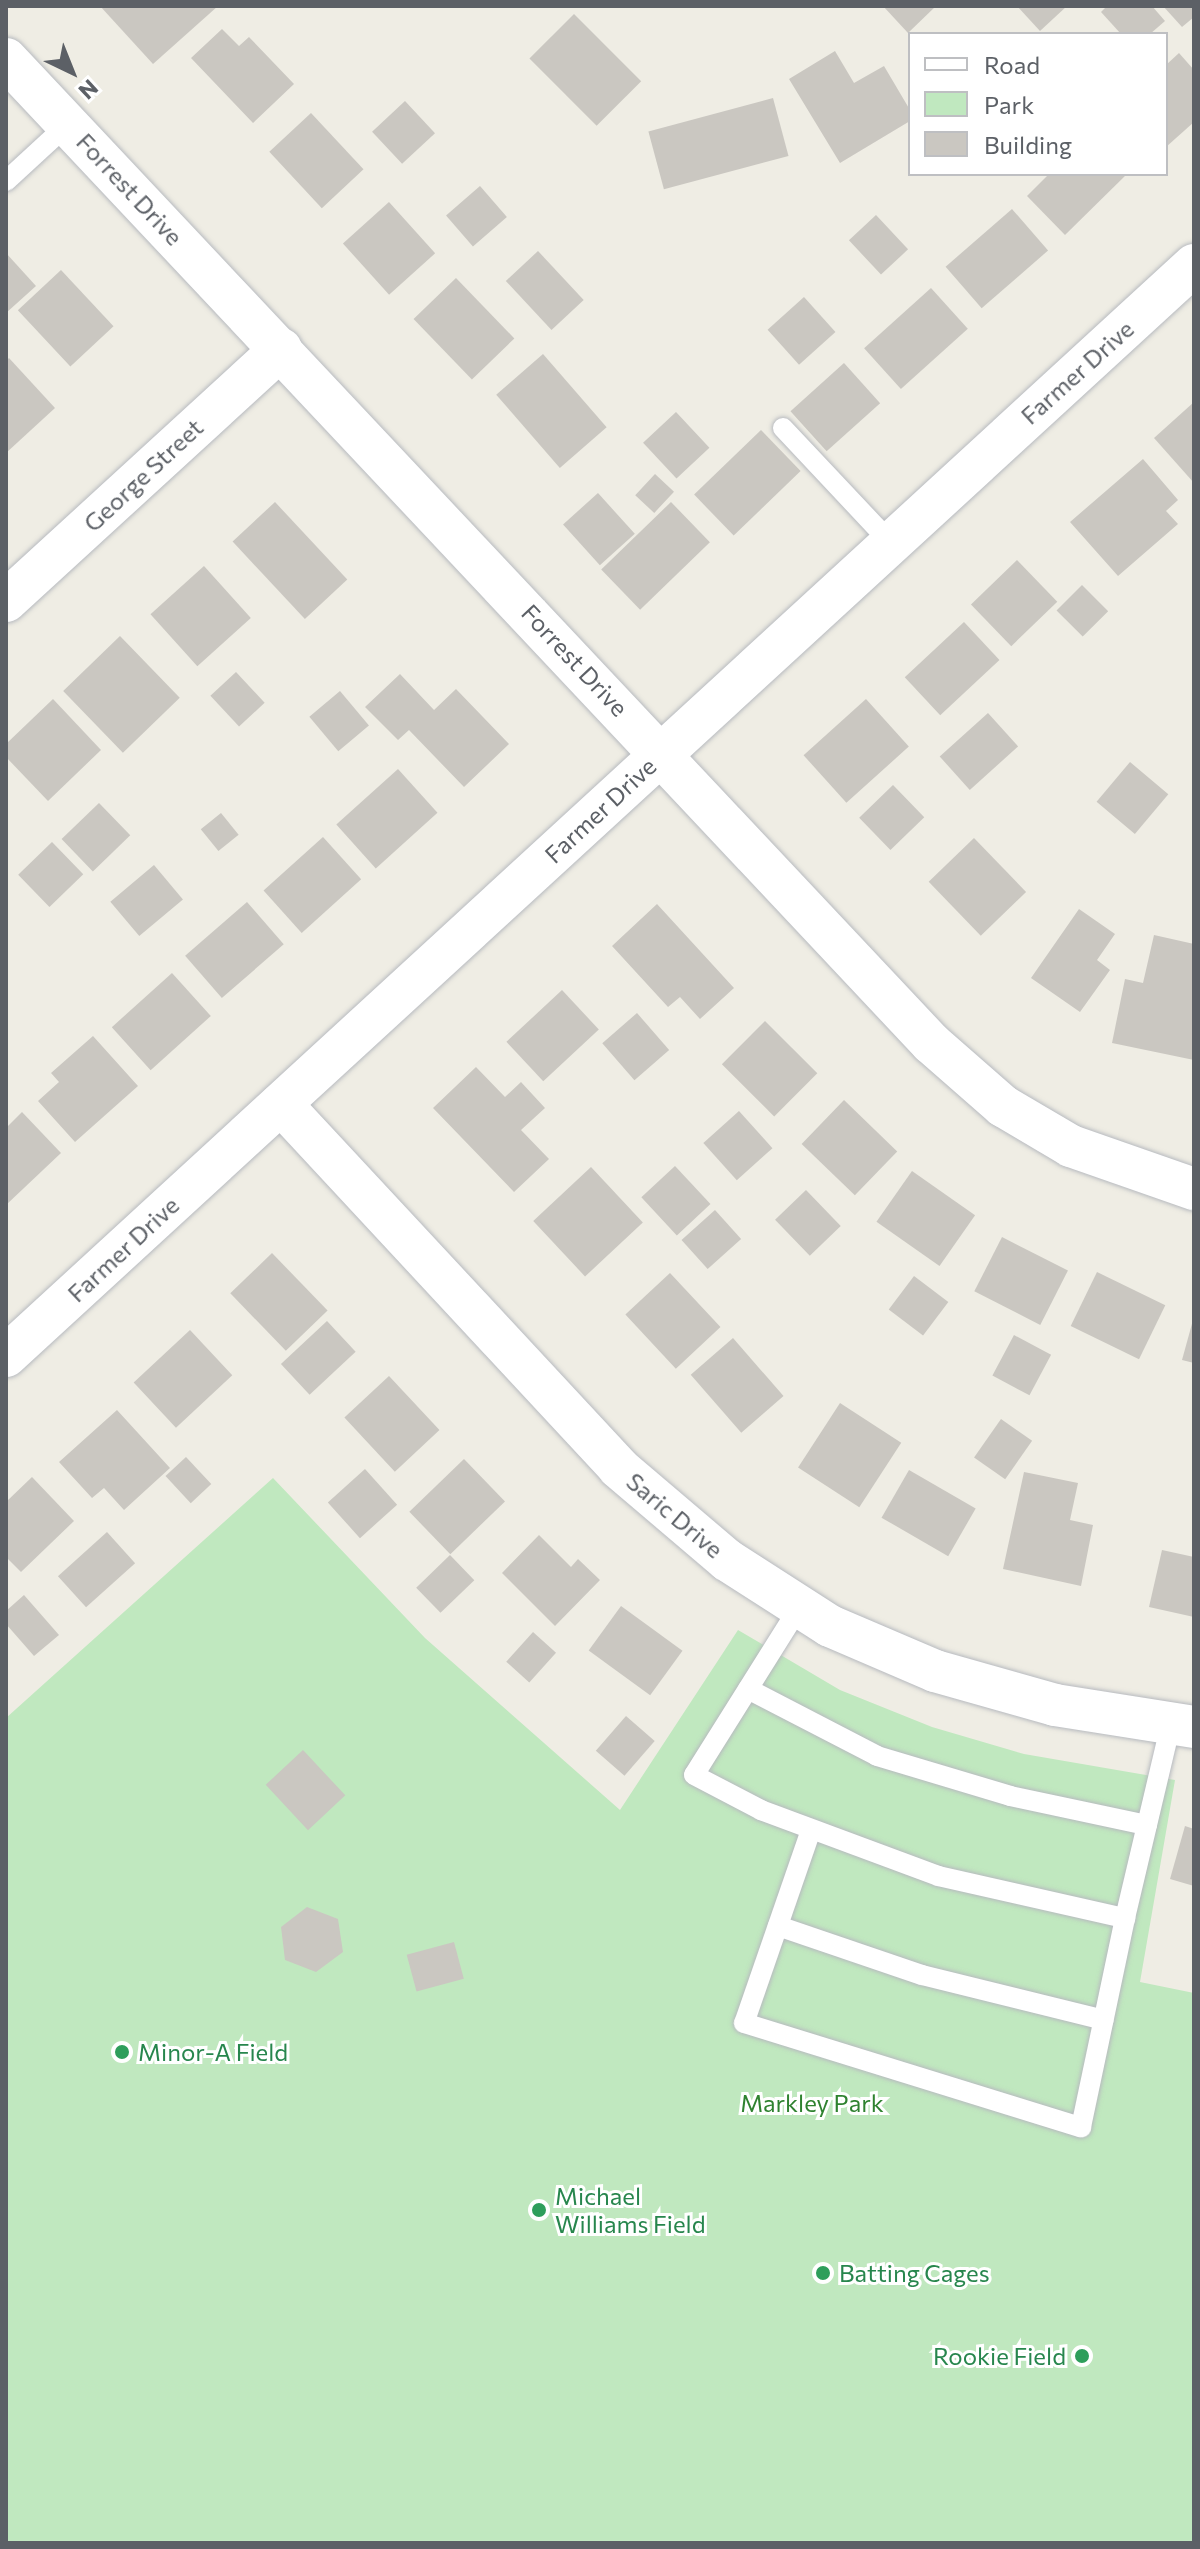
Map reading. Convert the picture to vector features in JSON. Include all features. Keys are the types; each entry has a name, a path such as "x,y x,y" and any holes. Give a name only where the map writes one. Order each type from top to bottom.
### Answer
{"street":[{"name":"Forrest Drive","path":"6,59 663,752 931,1043 1003,1106 1071,1146 1194,1189"},
{"name":"Farmer Drive","path":"6,1356 1194,265"},
{"name":"George Street","path":"6,601 281,349"},
{"name":"Saric Drive","path":"281,1104 619,1468 727,1560 800,1606 935,1671 1055,1705 1182,1725"}],"lane":[{"path":"6,181 68,124"},
{"path":"783,428 891,543"},
{"path":"800,1606 694,1775 811,1830 938,1876 1125,1918"},
{"path":"748,1689 877,1756 1147,1825"},
{"path":"811,1830 744,2023 1081,2127 1147,1825 1182,1725"},
{"path":"778,1926 922,1975 1104,2020"}],"green space":[{"name":"Markley Park","path":"273,1478 425,1638 620,1810 738,1630 840,1690 932,1727 1024,1754 1175,1780 1140,1982 1194,1993 1194,2543 6,2543 6,1718"}],"building":[{"path":"100,6 218,6 153,64"},
{"path":"883,6 936,6 908,32"},
{"path":"1017,6 1067,6 1040,31"},
{"path":"1107,6 1152,6 1165,21 1152,32 1119,32 1101,12"},
{"path":"1163,6 1194,6 1194,17 1182,27"},
{"path":"574,14 641,81 597,126 529,59"},
{"path":"222,29 239,46 249,37 294,84 253,123 191,58"},
{"path":"835,51 854,83 884,66 908,107 908,122 840,163 789,79"},
{"path":"1179,53 1194,70 1194,122 1168,145 1168,63"},
{"path":"773,98 789,156 664,189 648,131"},
{"path":"405,101 435,133 402,164 372,132"},
{"path":"311,113 364,169 322,208 269,152"},
{"path":"1047,176 1125,176 1065,235 1027,196"},
{"path":"480,186 507,217 473,246 446,216"},
{"path":"389,202 435,253 389,295 343,243"},
{"path":"1012,209 1048,251 982,308 946,267"},
{"path":"876,215 908,249 881,275 849,240"},
{"path":"538,251 584,300 552,330 506,281"},
{"path":"6,253 36,286 6,313"},
{"path":"61,270 114,326 70,367 18,310"},
{"path":"456,278 514,338 472,379 414,319"},
{"path":"931,288 968,329 901,389 864,348"},
{"path":"804,297 835,332 799,365 768,330"},
{"path":"543,354 607,427 560,468 496,395"},
{"path":"9,358 55,408 6,453 6,361"},
{"path":"844,363 880,403 827,451 790,411"},
{"path":"1194,402 1194,483 1154,438"},
{"path":"676,412 709,448 677,479 643,443"},
{"path":"761,430 801,471 734,536 694,495"},
{"path":"1143,459 1178,500 1166,511 1178,524 1118,576 1070,522"},
{"path":"655,474 674,492 654,513 635,495"},
{"path":"598,493 635,534 600,565 563,524"},
{"path":"275,502 347,580 305,619 233,542"},
{"path":"671,502 710,542 640,610 601,569"},
{"path":"1017,560 1057,602 1011,646 971,604"},
{"path":"204,566 251,618 197,666 150,614"},
{"path":"1082,585 1108,611 1083,637 1057,610"},
{"path":"964,622 999,660 940,715 905,677"},
{"path":"120,636 180,698 123,753 63,691"},
{"path":"236,672 265,703 239,727 210,696"},
{"path":"400,674 434,710 456,689 509,744 464,787 409,730 398,740 365,707"},
{"path":"340,691 369,725 338,751 309,717"},
{"path":"53,699 101,750 48,801 6,757 6,744"},
{"path":"866,699 909,747 846,803 804,755"},
{"path":"988,713 1018,746 970,790 940,756"},
{"path":"1130,762 1168,794 1135,834 1097,802"},
{"path":"398,769 437,813 376,868 336,825"},
{"path":"893,785 924,817 890,850 859,818"},
{"path":"99,803 130,835 93,871 62,839"},
{"path":"221,813 239,835 218,851 201,829"},
{"path":"323,837 361,879 302,933 264,891"},
{"path":"974,838 1026,892 981,936 929,882"},
{"path":"52,842 83,874 49,907 18,875"},
{"path":"154,865 183,899 139,936 110,902"},
{"path":"247,902 284,944 222,998 185,956"},
{"path":"657,904 734,988 700,1019 680,997 668,1007 612,946"},
{"path":"1079,909 1115,934 1097,960 1110,970 1080,1012 1031,978"},
{"path":"1154,935 1194,944 1194,1060 1112,1043 1125,979 1143,983"},
{"path":"172,973 211,1016 151,1070 112,1027"},
{"path":"562,990 599,1029 543,1081 506,1042"},
{"path":"637,1013 669,1050 634,1080 602,1043"},
{"path":"765,1021 817,1073 774,1116 722,1064"},
{"path":"93,1036 138,1086 75,1142 38,1101 59,1082 51,1073"},
{"path":"476,1067 505,1097 521,1082 545,1108 521,1130 549,1159 514,1192 433,1108"},
{"path":"844,1100 897,1151 855,1195 802,1144"},
{"path":"739,1111 772,1148 737,1180 703,1143"},
{"path":"22,1112 61,1153 6,1205 6,1128"},
{"path":"675,1166 710,1204 677,1235 641,1197"},
{"path":"591,1167 643,1223 585,1276 533,1221"},
{"path":"912,1171 975,1215 940,1266 876,1222"},
{"path":"806,1190 841,1226 810,1256 775,1220"},
{"path":"715,1210 741,1239 708,1269 682,1240"},
{"path":"1002,1237 1068,1271 1040,1325 974,1291"},
{"path":"272,1253 328,1311 286,1351 230,1293"},
{"path":"1097,1272 1165,1305 1139,1359 1071,1326"},
{"path":"670,1273 720,1327 676,1369 625,1315"},
{"path":"914,1276 948,1302 923,1335 889,1310"},
{"path":"1194,1320 1194,1363 1182,1360"},
{"path":"327,1321 356,1352 310,1395 281,1364"},
{"path":"190,1330 232,1375 176,1428 134,1383"},
{"path":"1014,1335 1051,1355 1029,1395 992,1376"},
{"path":"733,1338 784,1396 741,1433 691,1375"},
{"path":"389,1376 439,1430 395,1472 344,1418"},
{"path":"840,1403 901,1443 859,1507 798,1468"},
{"path":"117,1410 170,1468 124,1510 104,1488 92,1498 59,1462"},
{"path":"1001,1419 1032,1441 1005,1479 974,1458"},
{"path":"186,1457 211,1484 191,1503 166,1476"},
{"path":"464,1459 505,1501 450,1554 409,1512"},
{"path":"365,1469 397,1505 360,1538 328,1502"},
{"path":"909,1470 976,1508 948,1556 882,1518"},
{"path":"1024,1472 1078,1483 1070,1520 1093,1525 1081,1586 1003,1569"},
{"path":"32,1477 74,1521 21,1572 6,1557 6,1502"},
{"path":"107,1532 135,1563 86,1607 58,1576"},
{"path":"539,1535 571,1567 578,1559 600,1580 555,1626 502,1573"},
{"path":"1162,1550 1194,1557 1194,1617 1149,1607"},
{"path":"450,1555 474,1580 441,1613 416,1588"},
{"path":"24,1595 59,1635 34,1656 6,1624 6,1611"},
{"path":"621,1606 682,1651 650,1695 589,1650"},
{"path":"533,1632 556,1653 529,1682 506,1662"},
{"path":"626,1716 655,1741 625,1776 596,1751"},
{"path":"303,1750 345,1795 308,1830 266,1785"},
{"path":"1185,1826 1194,1829 1194,1886 1170,1879"},
{"path":"307,1907 338,1919 343,1952 316,1972 285,1960 281,1927"},
{"path":"454,1942 464,1979 417,1991 407,1955"}],"place":[{"name":"Minor-A Field","path":"122,2052"},
{"name":"Michael Williams Field","path":"539,2210"},
{"name":"Batting Cages","path":"823,2273"},
{"name":"Rookie Field","path":"1082,2356"}]}
